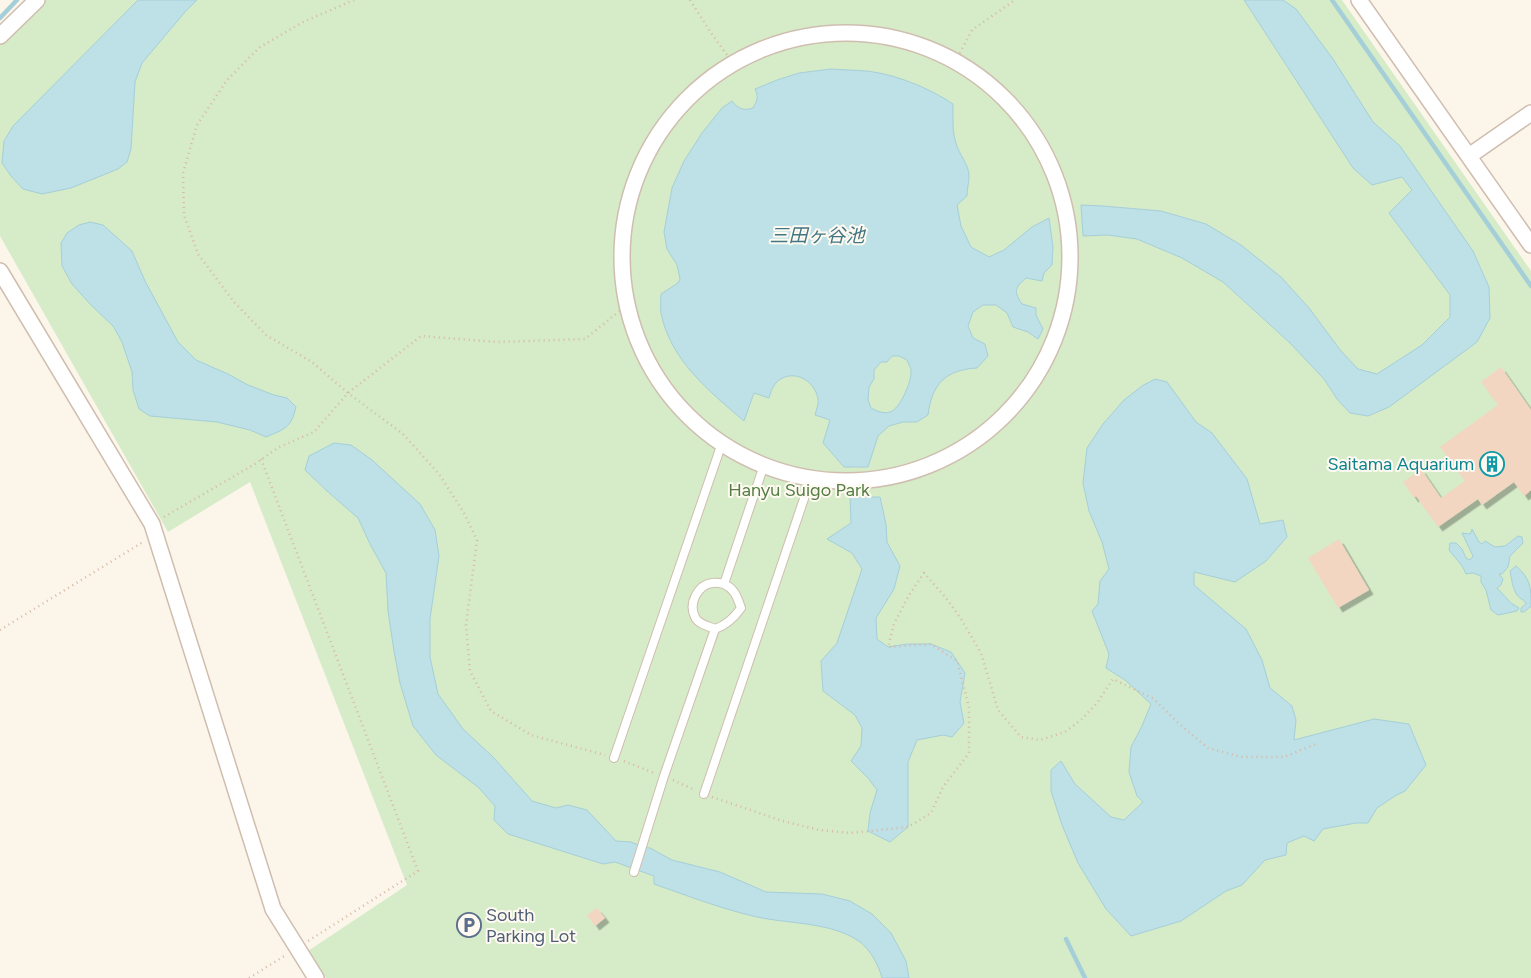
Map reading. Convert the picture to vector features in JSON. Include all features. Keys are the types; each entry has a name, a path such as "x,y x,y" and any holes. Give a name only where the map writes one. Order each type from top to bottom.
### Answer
{"street":[{"path":"0,36 37,0"},
{"path":"1359,0 1531,245"},
{"path":"843,33 872,35 901,40 928,49 955,62 984,81 1015,111 1031,132 1048,162 1061,194 1068,228 1070,263 1066,297 1058,331 1044,363 1026,392 1003,418 976,440 946,458 914,471 880,479 846,481 811,478 764,465 722,443 695,422 666,390 652,369 637,338 627,305 622,274 622,243 626,212 635,181 644,160 664,126 683,102 706,81 732,63 758,50 786,41 814,35 843,33"},
{"path":"1469,156 1531,113"},
{"path":"0,271 154,529 273,909 316,978"}],"lane":[{"path":"614,758 722,443"},
{"path":"724,584 764,465"},
{"path":"704,794 811,478"},
{"path":"715,582 724,584 735,592 741,608 730,621 715,629 700,623 695,617 692,607 697,593 707,584 715,582"},
{"path":"634,872 664,776 715,629"}],"path":[{"path":"354,0 303,22 260,47 227,80 197,125 184,173 184,215 198,254 234,302 266,335 312,362 348,393 403,434 439,474 464,513 477,540 466,625 470,671 491,710 531,735 614,758 664,776 704,794 783,821 819,830 850,833 908,827 931,814 943,787 969,753 968,707 957,661 931,644 888,647 894,624 924,573 961,619 981,653 998,710 1021,737 1040,740 1064,732 1082,719 1097,703 1113,679 1154,699 1177,722 1208,748 1241,757 1284,757 1318,744"},
{"path":"690,0 732,63"},
{"path":"955,62 972,30 1016,0"},
{"path":"0,630 279,447 314,432 348,393 421,336 497,342 585,339 627,305"},
{"path":"249,978 418,871 261,459"}],"green space":[{"name":"Hanyu Suigo Park","path":"37,0 1342,0 1531,271 1531,978 326,978 308,951 407,885 250,482 168,532 0,236 0,36"}],"water":[{"path":"138,0 197,0 142,63 135,82 131,149 127,162 118,169 71,188 42,194 23,189 2,163 4,141 13,126"},
{"path":"1244,0 1283,0 1296,9 1333,59 1373,122 1400,146 1473,251 1489,287 1490,318 1477,342 1389,407 1368,416 1350,413 1337,399 1324,379 1290,343 1223,282 1182,258 1137,239 1108,235 1083,236 1081,205 1161,211 1206,224 1241,245 1281,277 1309,308 1341,351 1358,369 1377,374 1422,345 1450,317 1450,295 1389,213 1412,190 1402,177 1372,185 1353,168"},
{"name":"三田ヶ谷池","path":"831,69 888,75 911,83 953,104 955,139 969,172 967,196 957,205 961,226 971,247 989,257 1004,250 1032,227 1049,218 1053,247 1052,265 1044,273 1042,281 1026,278 1017,287 1017,293 1022,304 1036,308 1036,315 1043,329 1038,339 1028,332 1013,327 1007,313 996,305 983,305 973,312 968,326 973,338 985,344 988,356 977,368 956,372 942,381 933,395 928,415 917,422 903,422 889,426 878,436 868,467 844,467 823,443 830,420 815,415 818,405 816,393 809,382 798,376 785,377 779,380 772,388 769,398 754,393 744,421 718,399 682,360 673,346 661,313 661,294 678,283 680,279 677,265 667,249 664,232 672,188 684,161 702,133 722,108 732,101 741,109 753,108 757,99 755,89 799,73","holes":["892,356 899,356 907,360 911,371 910,381 905,394 898,406 890,412 882,412 871,408 868,400 869,387 874,379 874,370 881,362 887,362"]},
{"path":"90,222 103,225 132,251 145,281 178,342 196,360 248,385 287,398 296,407 292,419 286,427 266,437 250,430 217,422 150,416 139,409 133,390 132,372 122,342 113,326 72,284 62,266 61,243 67,233 79,225"},
{"path":"1155,379 1167,382 1196,422 1212,433 1247,479 1260,524 1283,520 1287,537 1266,561 1235,582 1194,572 1194,585 1246,629 1262,660 1270,688 1292,706 1296,720 1294,740 1374,719 1409,724 1426,765 1405,791 1377,808 1368,823 1356,823 1323,829 1314,841 1304,836 1287,843 1286,855 1265,860 1242,885 1226,891 1181,921 1131,936 1106,909 1078,863 1062,825 1051,791 1051,770 1061,761 1075,784 1111,817 1124,820 1143,802 1137,796 1129,772 1131,747 1151,704 1125,680 1106,668 1109,654 1092,611 1098,604 1100,581 1109,569 1102,542 1089,511 1083,483 1087,448 1103,424 1124,400"},
{"path":"334,443 351,445 372,460 420,504 435,530 439,556 430,619 430,657 438,694 463,729 494,758 532,801 556,808 568,805 587,810 616,841 631,842 650,848 672,860 720,872 766,892 822,894 850,901 872,914 891,933 906,961 909,978 882,978 874,958 864,945 849,935 824,927 757,917 731,910 654,884 654,876 615,862 603,864 508,834 494,820 495,806 478,787 436,755 413,726 400,683 394,651 388,611 386,573 358,518 305,470 309,456"},
{"path":"850,497 880,497 886,524 887,542 900,566 894,589 876,618 877,639 888,647 907,644 931,644 951,652 965,673 960,702 964,723 952,737 943,735 917,740 908,762 908,827 890,842 868,831 870,813 877,790 851,761 861,746 862,728 855,715 823,691 821,661 837,643 862,569 852,553 827,539 851,523"},
{"path":"1472,529 1479,542 1482,544 1485,541 1495,547 1505,546 1518,536 1522,537 1523,543 1510,556 1508,567 1502,574 1499,574 1503,579 1501,585 1497,588 1511,603 1519,608 1517,611 1498,615 1491,610 1486,590 1481,582 1481,576 1473,573 1466,574 1449,550 1450,543 1456,543 1462,549 1466,558 1470,560 1473,556 1462,533 1470,534"},
{"path":"1516,566 1525,575 1530,589 1531,607 1524,612 1521,612 1521,608 1526,604 1515,592 1512,583 1510,571"}],"building":[{"name":"Saitama Aquarium","path":"1501,367 1531,410 1531,490 1524,496 1514,482 1482,505 1478,499 1438,527 1416,496 1414,498 1403,482 1421,469 1441,498 1465,481 1440,447 1498,405 1481,382"},
{"path":"1339,539 1369,590 1338,608 1308,558"},
{"path":"597,908 605,918 595,926 587,915"}],"waterway":[{"path":"0,18 17,0"},
{"path":"1332,0 1531,286"},
{"path":"1066,939 1085,978"}],"place":[{"name":"Saitama Aquarium","path":"1492,464"},
{"name":"South Parking Lot","path":"469,925"}]}
